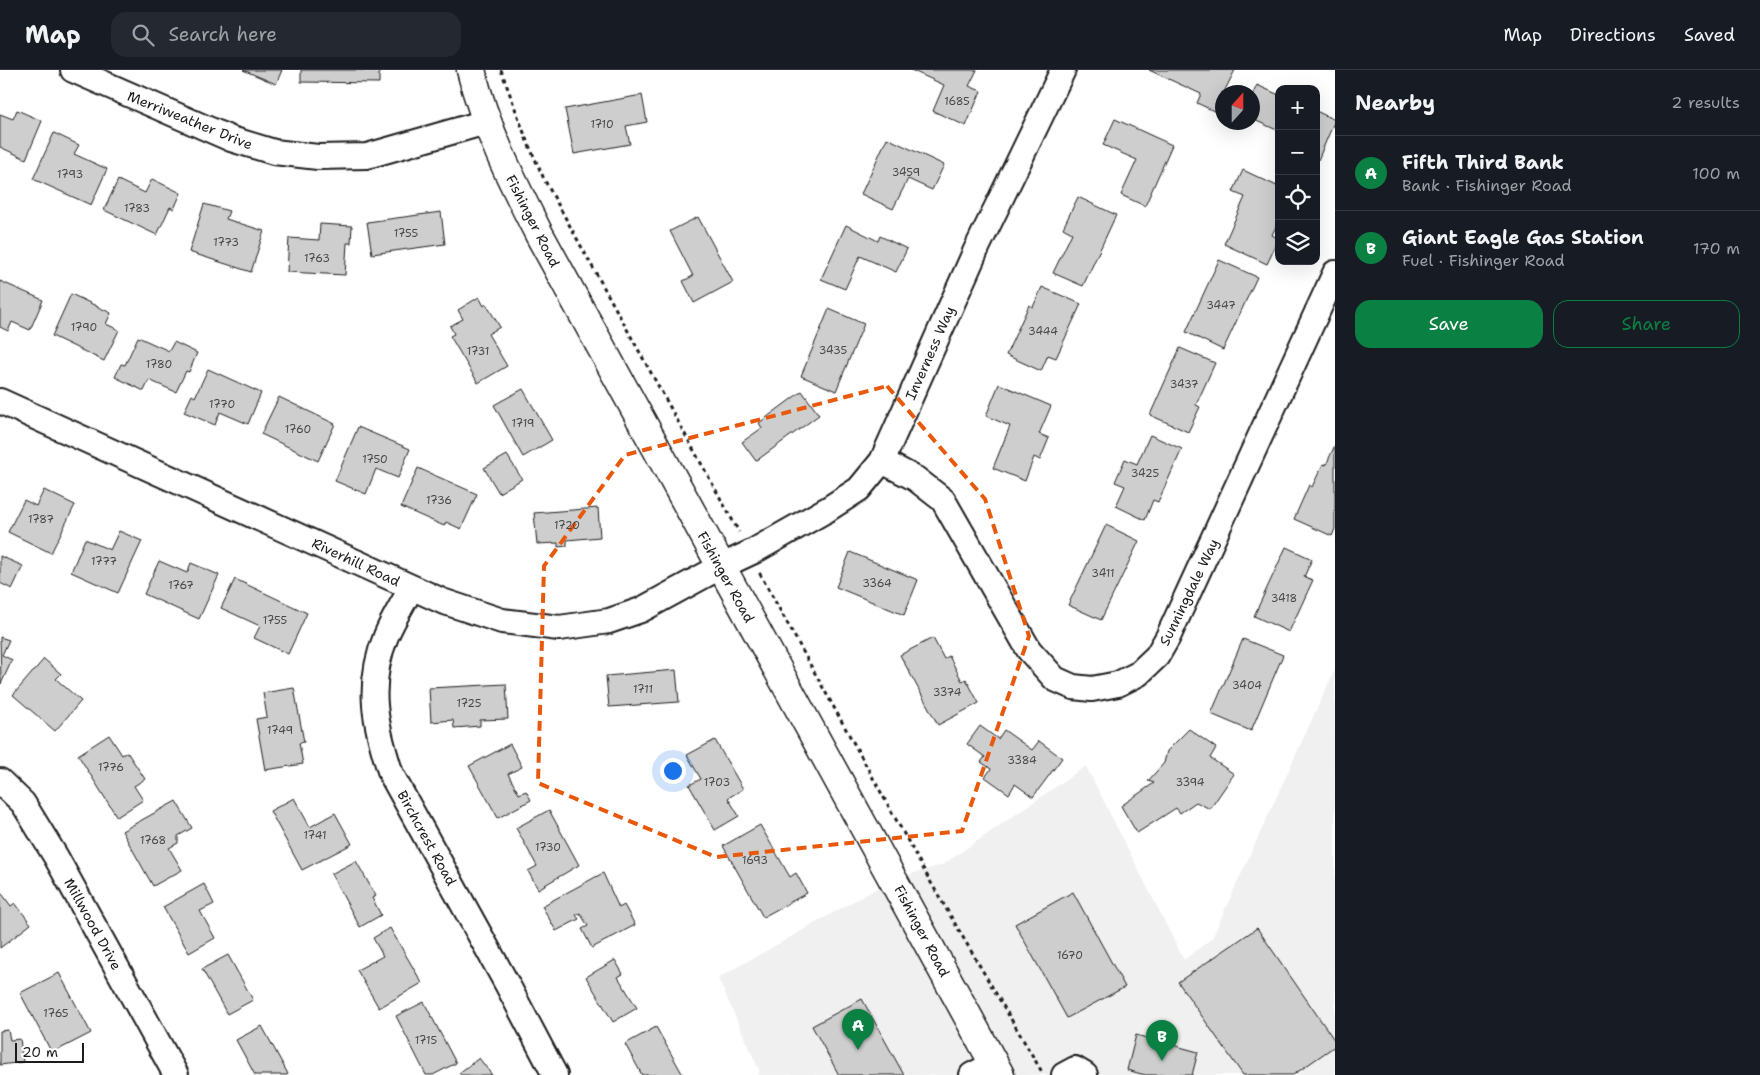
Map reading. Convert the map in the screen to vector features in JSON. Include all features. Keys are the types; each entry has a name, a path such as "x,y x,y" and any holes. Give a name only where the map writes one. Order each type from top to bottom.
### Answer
{"main road":[{"name":"Fishinger Road","path":"471,70 486,122 507,171 539,234 720,566 989,1071"}],"street":[{"name":"Merriweather Drive","path":"73,70 231,139 274,152 318,157 367,156 486,122"},
{"name":"Inverness Way","path":"720,566 754,551 828,509 858,489 882,461 976,250 1063,70"},
{"name":"Sunningdale Way","path":"882,461 916,478 943,500 1029,650 1055,679 1073,687 1092,689 1118,684 1138,674 1157,656 1168,637 1335,273"},
{"name":"Riverhill Road","path":"0,401 303,537 411,588 442,601 502,621 559,628 609,621 641,610 720,566"},
{"name":"Birchcrest Road","path":"411,588 387,635 377,670 374,705 379,739 391,774 555,1075"},
{"name":"Millwood Drive","path":"0,781 23,803 56,857 168,1072"},
{"path":"1064,1075 1074,1069 1085,1075"}],"path":[{"path":"501,70 527,141 544,179 738,533 745,529"},
{"path":"766,570 760,574 930,881 1043,1075"}],"highlighted area":[{"path":"887,386 985,499 1029,636 962,831 716,857 538,783 544,566 625,455"}],"shaded area":[{"path":"1335,669 1335,1075 757,1075 760,1072 718,978 893,879 942,865 1086,766 1184,960 1212,938"}],"building":[{"path":"243,70 282,70 276,84"},
{"path":"301,70 379,70 379,83 301,82"},
{"path":"911,70 977,70 969,86 981,91 966,126 933,111 944,85"},
{"path":"1149,70 1235,70 1228,85 1215,85 1215,112 1197,103 1201,94"},
{"path":"1260,86 1275,93 1275,129 1260,123"},
{"path":"642,95 647,122 626,126 630,144 574,154 565,109"},
{"path":"17,110 42,121 26,159 0,147 0,114 13,119"},
{"path":"1320,113 1335,120 1320,155"},
{"path":"1115,119 1172,145 1145,206 1121,195 1137,160 1103,145"},
{"path":"54,133 79,145 74,154 107,169 91,205 33,179"},
{"path":"887,138 944,165 932,190 908,179 893,209 861,194"},
{"path":"1243,170 1275,185 1275,229 1272,235 1275,237 1275,247 1267,264 1224,244 1245,197 1233,192"},
{"path":"152,179 181,193 174,209 170,207 157,235 104,210 118,180 145,193"},
{"path":"1078,197 1116,215 1083,286 1053,273 1072,233 1063,228"},
{"path":"204,204 229,211 226,219 264,231 251,272 189,252"},
{"path":"441,212 445,244 372,254 367,222"},
{"path":"698,217 733,282 694,303 683,281 693,276 670,231"},
{"path":"320,224 352,226 351,243 347,243 345,275 287,272 289,238 319,240"},
{"path":"846,225 878,241 880,236 907,249 896,272 860,256 845,289 821,279"},
{"path":"1219,260 1257,277 1223,350 1186,332"},
{"path":"0,281 43,300 30,330 12,322 8,331 0,327"},
{"path":"1042,287 1081,304 1056,358 1048,355 1041,371 1006,355 1029,305 1033,307"},
{"path":"71,294 111,313 106,324 119,330 104,361 52,336"},
{"path":"479,297 484,306 486,304 500,327 488,334 507,366 478,383 450,336 454,334 450,326 463,319 458,310"},
{"path":"829,309 864,324 836,391 801,376"},
{"path":"138,337 169,351 174,342 197,353 189,372 186,371 176,392 149,380 144,391 115,377 121,364 125,365"},
{"path":"1180,348 1215,363 1196,405 1200,407 1188,432 1150,415"},
{"path":"208,369 261,393 248,424 220,412 215,425 184,412 192,395 195,397"},
{"path":"999,384 1051,406 1039,434 1049,438 1040,460 1034,457 1025,481 993,468 1010,426 986,416"},
{"path":"523,389 552,440 523,457 494,405"},
{"path":"802,391 819,415 756,461 742,442 762,428 759,423"},
{"path":"279,397 335,424 318,461 261,434"},
{"path":"358,427 410,449 398,478 376,469 366,494 335,481"},
{"path":"1150,435 1182,449 1158,502 1153,500 1145,520 1116,506 1125,486 1115,482 1125,459 1137,464"},
{"path":"1335,445 1335,529 1332,536 1294,519 1309,485 1312,487 1323,464 1326,465"},
{"path":"507,455 522,479 499,493 484,468"},
{"path":"418,468 477,494 461,529 446,522 444,526 401,507"},
{"path":"44,490 75,505 51,553 8,532 24,500 36,506"},
{"path":"598,508 600,537 567,540 567,546 558,547 558,543 537,544 534,513"},
{"path":"1106,525 1139,541 1101,620 1068,605"},
{"path":"119,531 142,541 118,593 71,572 85,539 110,550"},
{"path":"1286,547 1312,559 1304,577 1313,580 1289,632 1254,616"},
{"path":"850,552 918,580 904,615 836,587"},
{"path":"0,556 23,566 12,589 0,583"},
{"path":"159,561 187,573 191,563 219,575 199,619 144,594"},
{"path":"235,579 307,613 288,654 254,638 260,626 221,608"},
{"path":"0,637 9,640 2,655 12,660 1,684"},
{"path":"933,638 944,659 949,656 962,681 966,679 979,703 938,725 900,655"},
{"path":"1243,639 1283,655 1251,731 1211,714"},
{"path":"44,659 61,674 56,679 81,701 55,731 13,695"},
{"path":"676,670 679,702 609,707 606,676"},
{"path":"506,684 508,719 480,720 480,726 454,728 453,720 431,722 429,688"},
{"path":"294,688 304,742 299,743 303,764 265,770 256,719 267,717 263,693"},
{"path":"980,726 998,739 1004,730 1032,750 1039,741 1062,758 1033,797 1015,784 1009,794 985,777 991,769 981,762 985,757 967,744"},
{"path":"1189,729 1216,748 1210,758 1234,774 1210,809 1196,802 1180,813 1176,808 1137,833 1121,806 1154,783 1148,781 1164,763 1167,751"},
{"path":"109,735 122,755 127,752 145,779 134,786 143,800 117,817 78,755"},
{"path":"715,740 743,789 728,798 739,816 715,830 689,785 701,779 687,755"},
{"path":"510,744 522,767 508,774 519,794 526,791 531,800 498,818 469,766"},
{"path":"294,798 310,827 335,813 352,844 302,870 270,811"},
{"path":"176,801 192,828 178,836 178,843 169,848 182,870 153,886 122,831"},
{"path":"549,810 579,865 538,889 528,871 537,866 516,828"},
{"path":"760,825 790,877 796,873 807,893 763,917 723,846"},
{"path":"356,861 376,896 372,898 381,915 360,927 331,874"},
{"path":"603,873 619,908 624,905 635,925 592,948 582,929 588,926 580,913 576,915 579,919 556,931 542,906"},
{"path":"204,884 214,904 200,911 215,938 189,953 163,907"},
{"path":"0,891 11,906 15,903 31,924 0,948"},
{"path":"1073,892 1125,987 1067,1018 1015,924"},
{"path":"390,928 422,983 379,1008 357,970 383,956 373,938"},
{"path":"1257,928 1335,1041 1335,1046 1293,1075 1243,1075 1178,982"},
{"path":"228,955 253,1000 227,1014 202,969"},
{"path":"615,960 623,974 618,977 637,1008 613,1022 586,977"},
{"path":"59,973 91,1033 52,1053 20,993"},
{"path":"862,999 904,1075 839,1075 812,1026"},
{"path":"424,1002 456,1063 433,1075 426,1075 396,1016"},
{"path":"262,1026 287,1075 255,1075 236,1040"},
{"path":"656,1027 683,1075 642,1075 625,1044"},
{"path":"8,1030 10,1040 20,1039 23,1062 0,1065 0,1031"},
{"path":"1136,1035 1198,1052 1192,1075 1145,1075 1127,1070"},
{"path":"479,1058 492,1075 461,1075 459,1073"}],"place":[{"name":"Fifth Third Bank","path":"858,1050"},
{"name":"Giant Eagle Gas Station","path":"1162,1061"}]}
